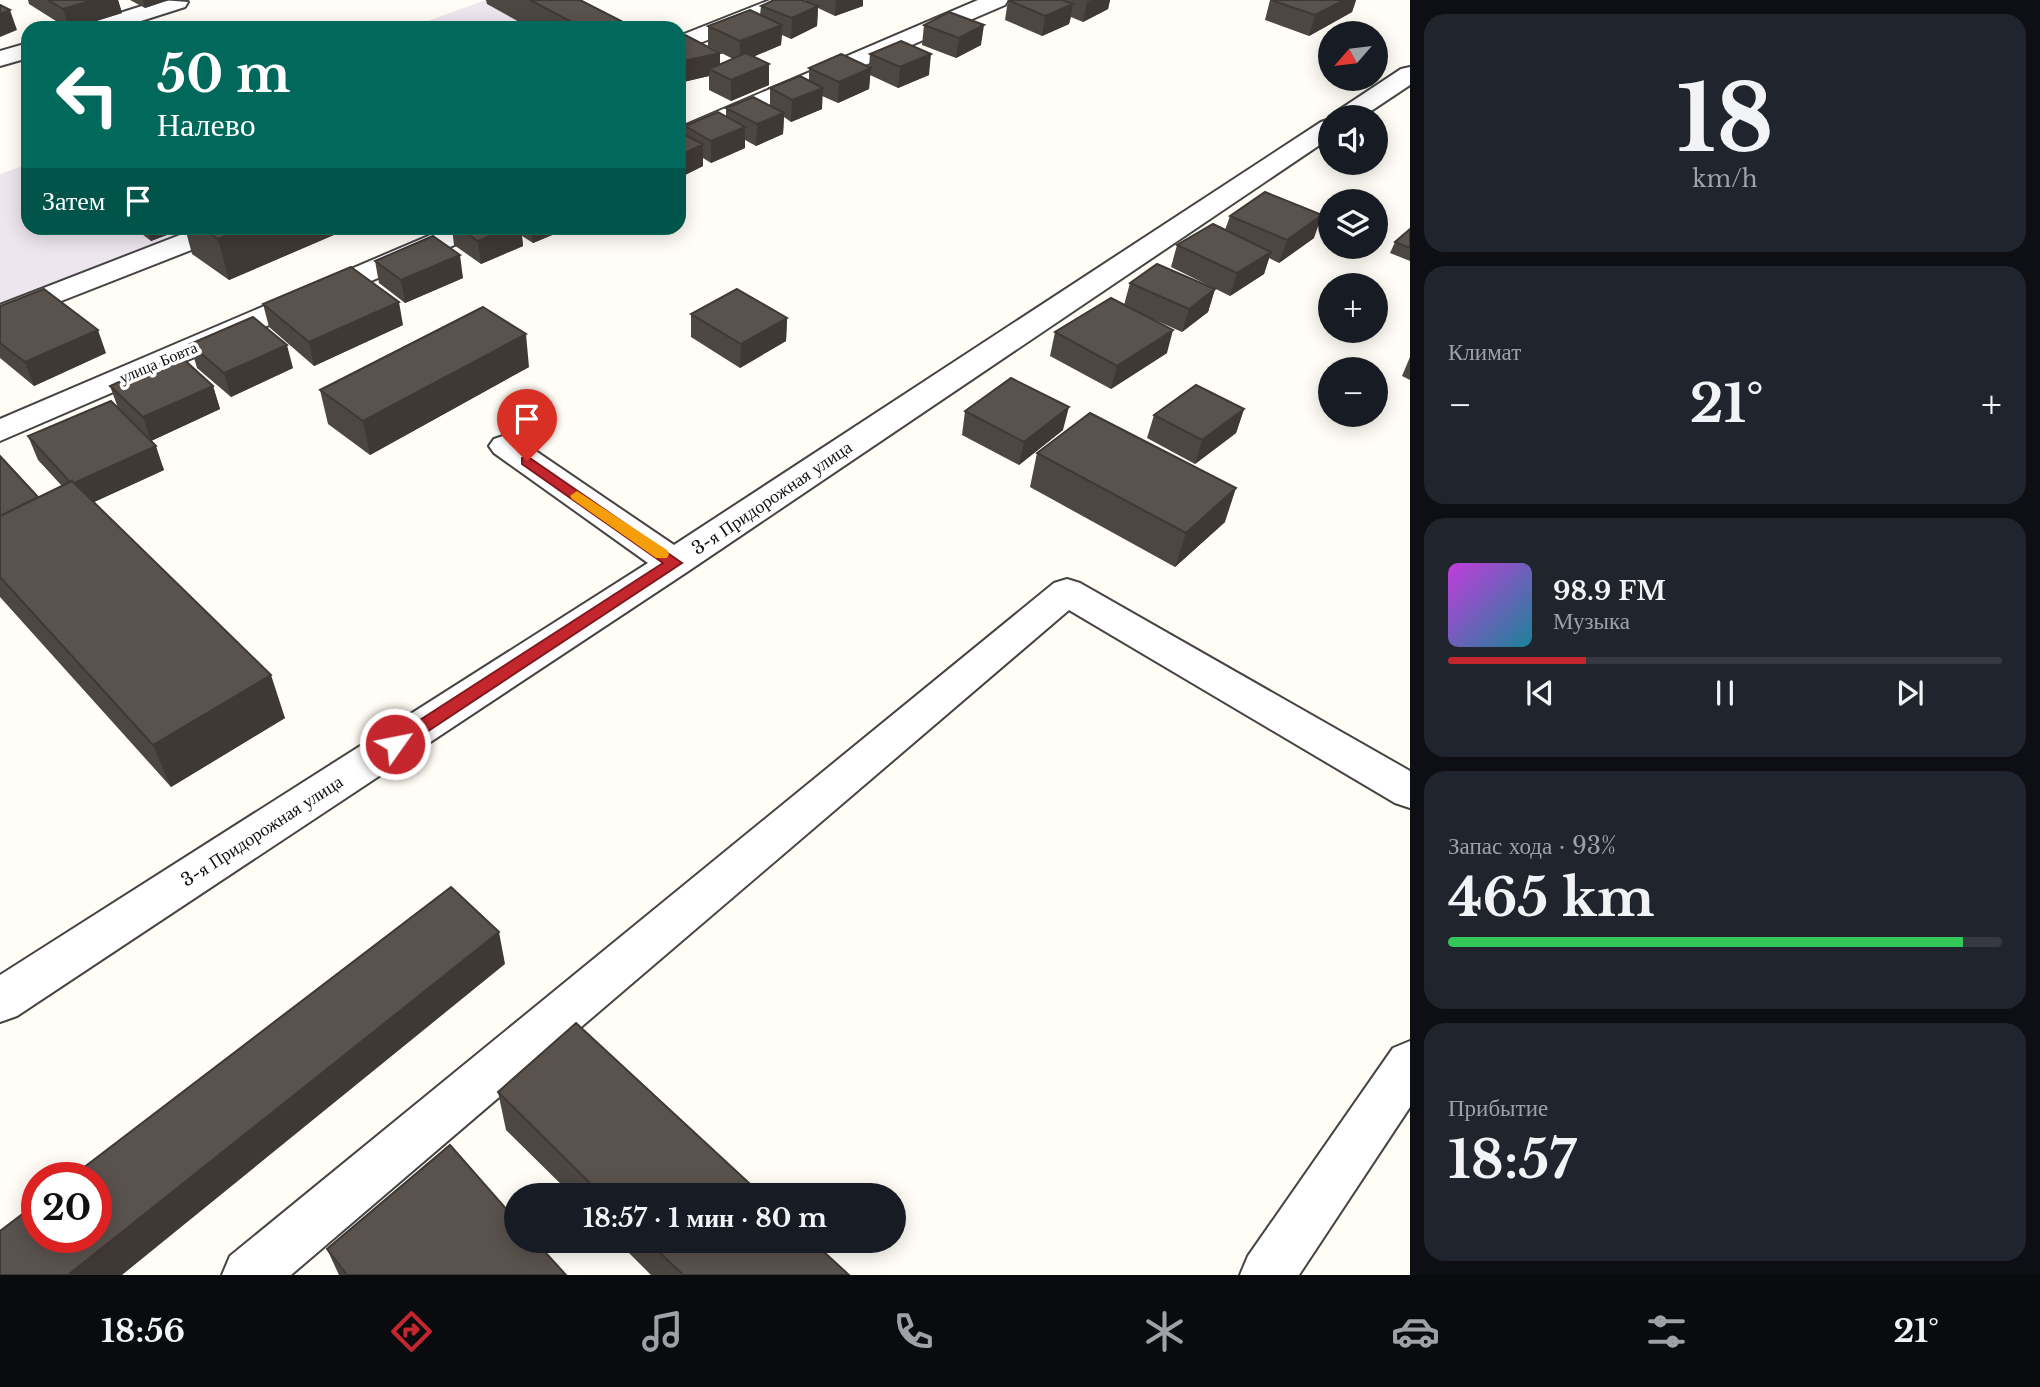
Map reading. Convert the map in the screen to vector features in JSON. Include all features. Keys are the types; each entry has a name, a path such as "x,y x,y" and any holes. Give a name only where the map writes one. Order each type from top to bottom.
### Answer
{"lane":[{"path":"686,41 790,0"},
{"path":"686,134 997,0"},
{"path":"118,21 177,2"},
{"path":"0,59 21,52"},
{"path":"1363,105 1410,74"},
{"name":"3-я Придорожная улица","path":"0,1001 674,563 1318,135"},
{"path":"0,316 204,235"},
{"name":"улица Бовта","path":"0,431 454,235"},
{"path":"506,446 674,563"},
{"path":"249,1275 1067,592 1410,791"},
{"path":"1267,1275 1410,1064"}],"shaded area":[{"path":"486,0 541,0 583,21 428,21"},
{"path":"21,166 21,235 182,235 0,307 0,174"}],"building":[{"path":"48,0 93,0 63,9"},
{"path":"530,0 580,0 621,21 570,21"},
{"path":"774,0 802,0 818,6 792,18 761,6"},
{"path":"1008,0 1062,0 1073,4 1045,16"},
{"path":"1271,0 1344,0 1315,15"},
{"path":"0,5 10,10 0,14"},
{"path":"750,10 782,25 740,41 708,26"},
{"path":"949,12 984,25 959,38 924,25"},
{"path":"686,36 720,53 686,60"},
{"path":"901,41 931,54 900,67 870,54"},
{"path":"746,53 769,64 731,80 709,69"},
{"path":"841,54 871,68 839,82 809,68"},
{"path":"800,76 823,88 792,100 770,88"},
{"path":"753,97 784,113 757,124 726,108"},
{"path":"718,112 745,127 711,141 686,126"},
{"path":"686,136 703,144 686,152"},
{"path":"1265,192 1318,213 1318,218 1287,240 1230,216"},
{"path":"1213,224 1271,252 1237,273 1177,245"},
{"path":"1410,229 1410,248 1395,242"},
{"path":"212,235 228,235 218,239"},
{"path":"469,235 493,235 478,241"},
{"path":"433,236 460,255 401,280 375,261"},
{"path":"1157,264 1215,289 1189,309 1130,283"},
{"path":"351,267 399,302 309,342 263,304"},
{"path":"44,289 98,330 25,362 0,343 0,306"},
{"path":"737,289 787,318 741,344 691,314"},
{"path":"1111,298 1173,330 1117,366 1055,332"},
{"path":"483,307 526,334 363,421 320,390"},
{"path":"253,317 287,345 224,373 190,344"},
{"path":"179,355 213,386 143,417 110,386"},
{"path":"1011,378 1069,407 1024,442 965,411"},
{"path":"1196,385 1244,409 1202,440 1154,415"},
{"path":"111,401 156,446 74,483 70,482 28,436"},
{"path":"1090,413 1236,488 1186,533 1037,453"},
{"path":"0,456 38,497 0,516"},
{"path":"72,481 271,675 153,745 0,577 0,516"},
{"path":"451,887 499,932 112,1240 112,1162 91,1162"},
{"path":"576,1023 749,1183 590,1183 498,1092"},
{"path":"450,1145 504,1206 504,1253 546,1253 566,1275 347,1275 327,1249"},
{"path":"21,1215 21,1253 96,1253 68,1275 0,1275 0,1231"},
{"path":"660,1253 825,1253 849,1275 683,1275"}],"slow traffic":[{"path":"577,496 661,554"}],"route":[{"path":"395,744 674,563 527,461"}]}
